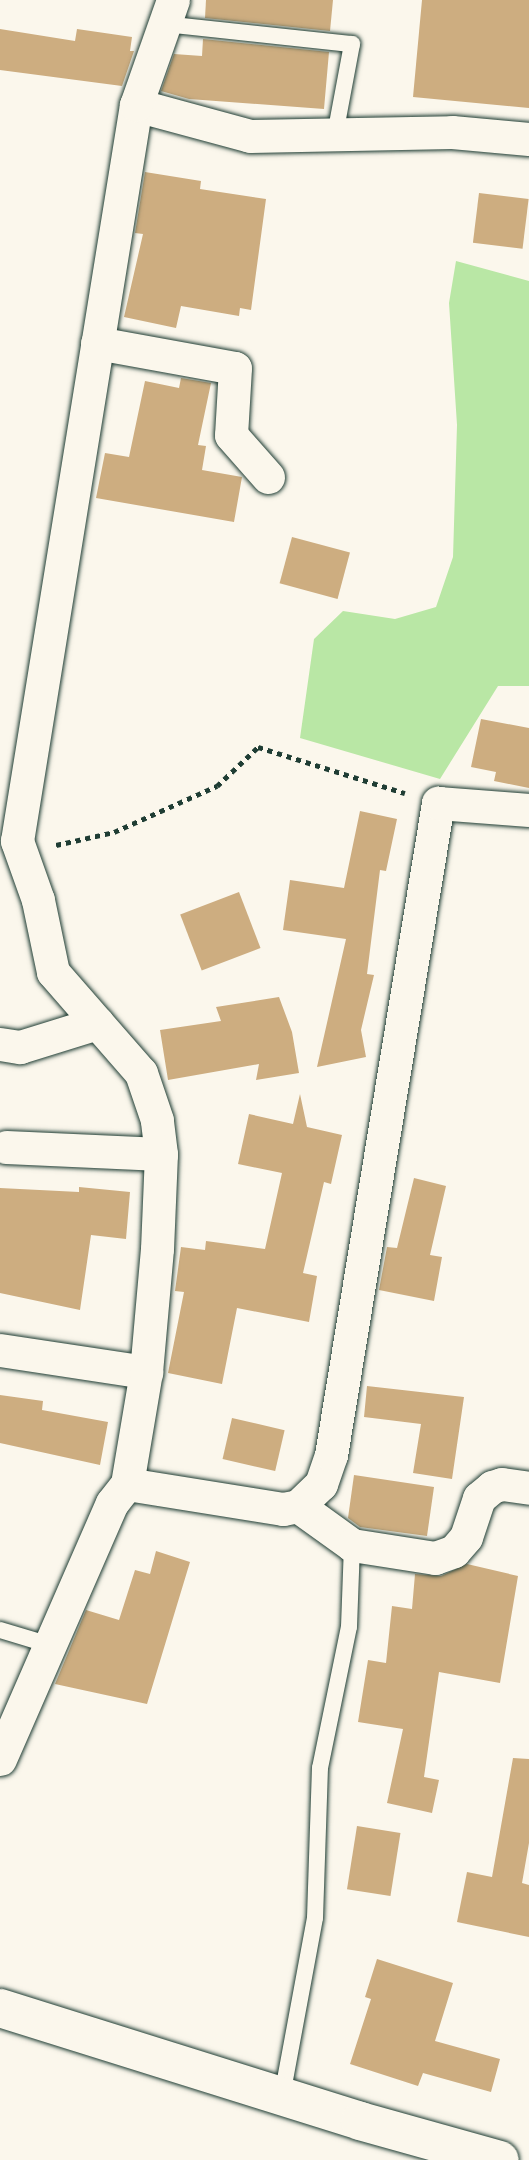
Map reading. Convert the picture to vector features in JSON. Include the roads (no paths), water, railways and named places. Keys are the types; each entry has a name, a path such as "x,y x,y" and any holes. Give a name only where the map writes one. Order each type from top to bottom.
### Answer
{"street":[{"path":"0,1759 111,1503 127,1485 146,1373 161,1154 157,1120 141,1073 53,972 38,900 16,841 136,105 166,7"},
{"path":"136,105 250,136 452,132 529,139"},
{"path":"97,342 235,368 231,435 268,477"},
{"path":"127,1485 283,1509 298,1507 321,1484 331,1455 438,803 529,810"},
{"path":"0,1044 20,1047 97,1023"},
{"path":"6,1147 161,1154"},
{"path":"0,1350 146,1373"},
{"path":"298,1507 352,1545 435,1558 454,1551 466,1537 479,1498 492,1488 502,1484 529,1488"},
{"path":"0,2008 282,2098 500,2160"}],"lane":[{"path":"166,7 352,44 335,135"},
{"path":"282,2098 315,1917 320,1768 349,1627 352,1545"},
{"path":"0,1630 50,1645"}]}
